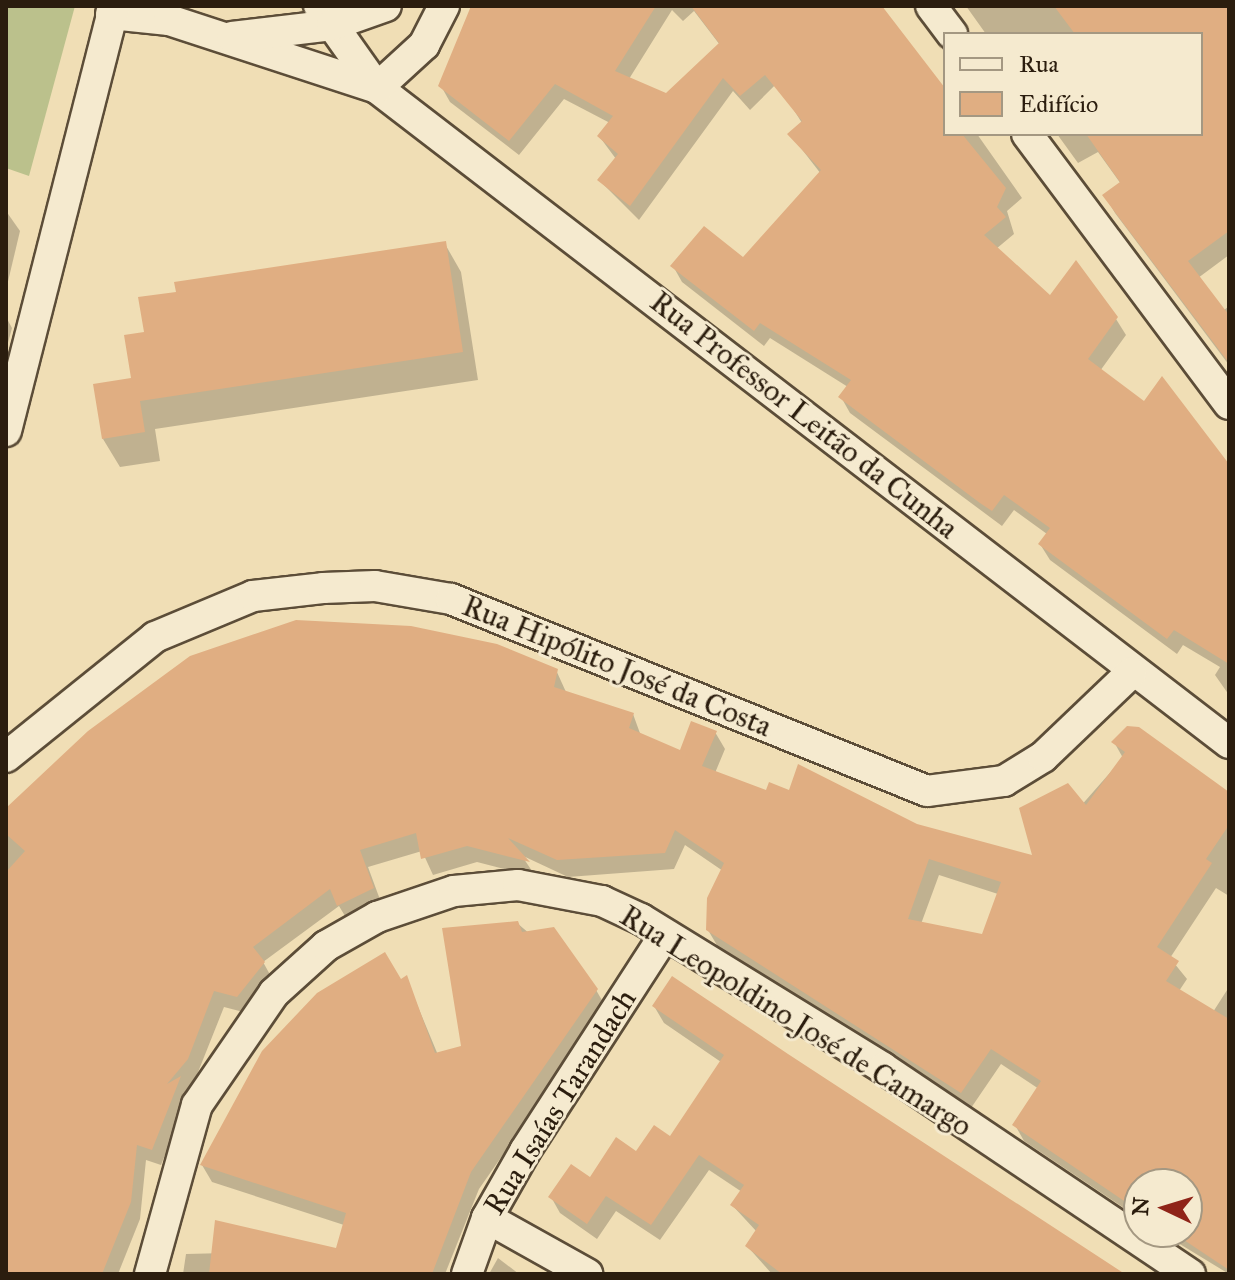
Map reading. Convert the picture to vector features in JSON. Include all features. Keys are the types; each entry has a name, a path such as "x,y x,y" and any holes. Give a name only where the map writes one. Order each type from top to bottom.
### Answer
{"street":[{"path":"325,15 386,6"},
{"path":"377,88 424,45 444,6"},
{"path":"931,6 950,32"},
{"path":"6,431 112,10"},
{"name":"Rua Professor Leitão da Cunha","path":"112,10 231,37 377,88"},
{"name":"Rua Professor Leitão da Cunha","path":"231,37 325,15 377,88 1131,673 1229,743"},
{"path":"1028,136 1229,404"},
{"name":"Rua Hipólito José da Costa","path":"6,757 155,637 253,596 323,588 375,586 451,599 927,791 1004,781 1043,757 1131,673"},
{"name":"Rua Leopoldino José de Camargo","path":"150,1274 197,1105 274,993 326,946 412,902 518,885 602,901 665,935 883,1068 1190,1274"},
{"name":"Rua Isaías Tarandach","path":"467,1274 487,1218 665,935"},
{"path":"487,1218 587,1274"}],"green space":[{"path":"6,6 75,6 29,176 6,168"}],"building":[{"path":"471,6 656,6 615,71 666,93 719,43 691,6 882,6 943,85 943,136 964,136 1006,188 997,207 1006,217 984,235 1050,295 1076,260 1118,317 1088,359 1144,401 1162,376 1229,464 1229,664 1174,630 1167,639 1038,544 1050,528 1004,495 992,511 980,503 838,397 851,380 760,323 754,331 670,266 704,226 743,257 821,170 787,134 802,121 765,75 740,96 723,78 630,206 597,180 618,154 597,136 613,116 555,84 509,141 438,86"},
{"path":"1054,6 1229,6 1229,231 1188,261 1229,315 1229,363 1102,195 1120,182 1087,136 1203,136 1203,32 1074,32"},
{"path":"446,241 463,352 140,401 145,432 102,439 93,384 131,378 124,335 144,332 138,297 176,292 174,282"},
{"path":"296,620 411,626 497,644 558,669 554,687 634,713 629,728 680,750 691,721 717,731 702,766 766,790 769,782 789,790 798,764 917,824 1032,855 1019,808 1068,783 1086,805 1125,752 1111,742 1127,726 1139,727 1229,792 1229,825 1206,859 1212,863 1157,947 1179,961 1166,981 1229,1019 1229,1270 1196,1248 1203,1248 1203,1168 1123,1168 1123,1200 1012,1125 1041,1081 991,1049 961,1093 706,930 707,898 724,863 675,830 665,853 557,860 508,838 530,862 467,846 421,859 416,833 360,850 374,888 337,906 330,889 253,947 265,962 237,997 214,991 188,1059 167,1084 181,1076 152,1150 137,1145 131,1202 102,1274 6,1274 6,872 25,851 6,834 6,808 88,731 190,656","holes":["929,859 1001,882 982,934 908,919"]},
{"path":"518,921 522,932 554,927 598,989 471,1172 432,1274 209,1274 215,1220 336,1248 346,1213 200,1165 262,1051 317,993 385,952 401,979 407,975 435,1053 461,1046 442,928"},
{"path":"672,976 1125,1274 782,1274 745,1246 759,1225 730,1205 744,1185 699,1155 651,1225 606,1196 587,1224 548,1197 571,1164 590,1177 616,1137 636,1151 654,1125 670,1136 724,1055 652,1006"}]}
